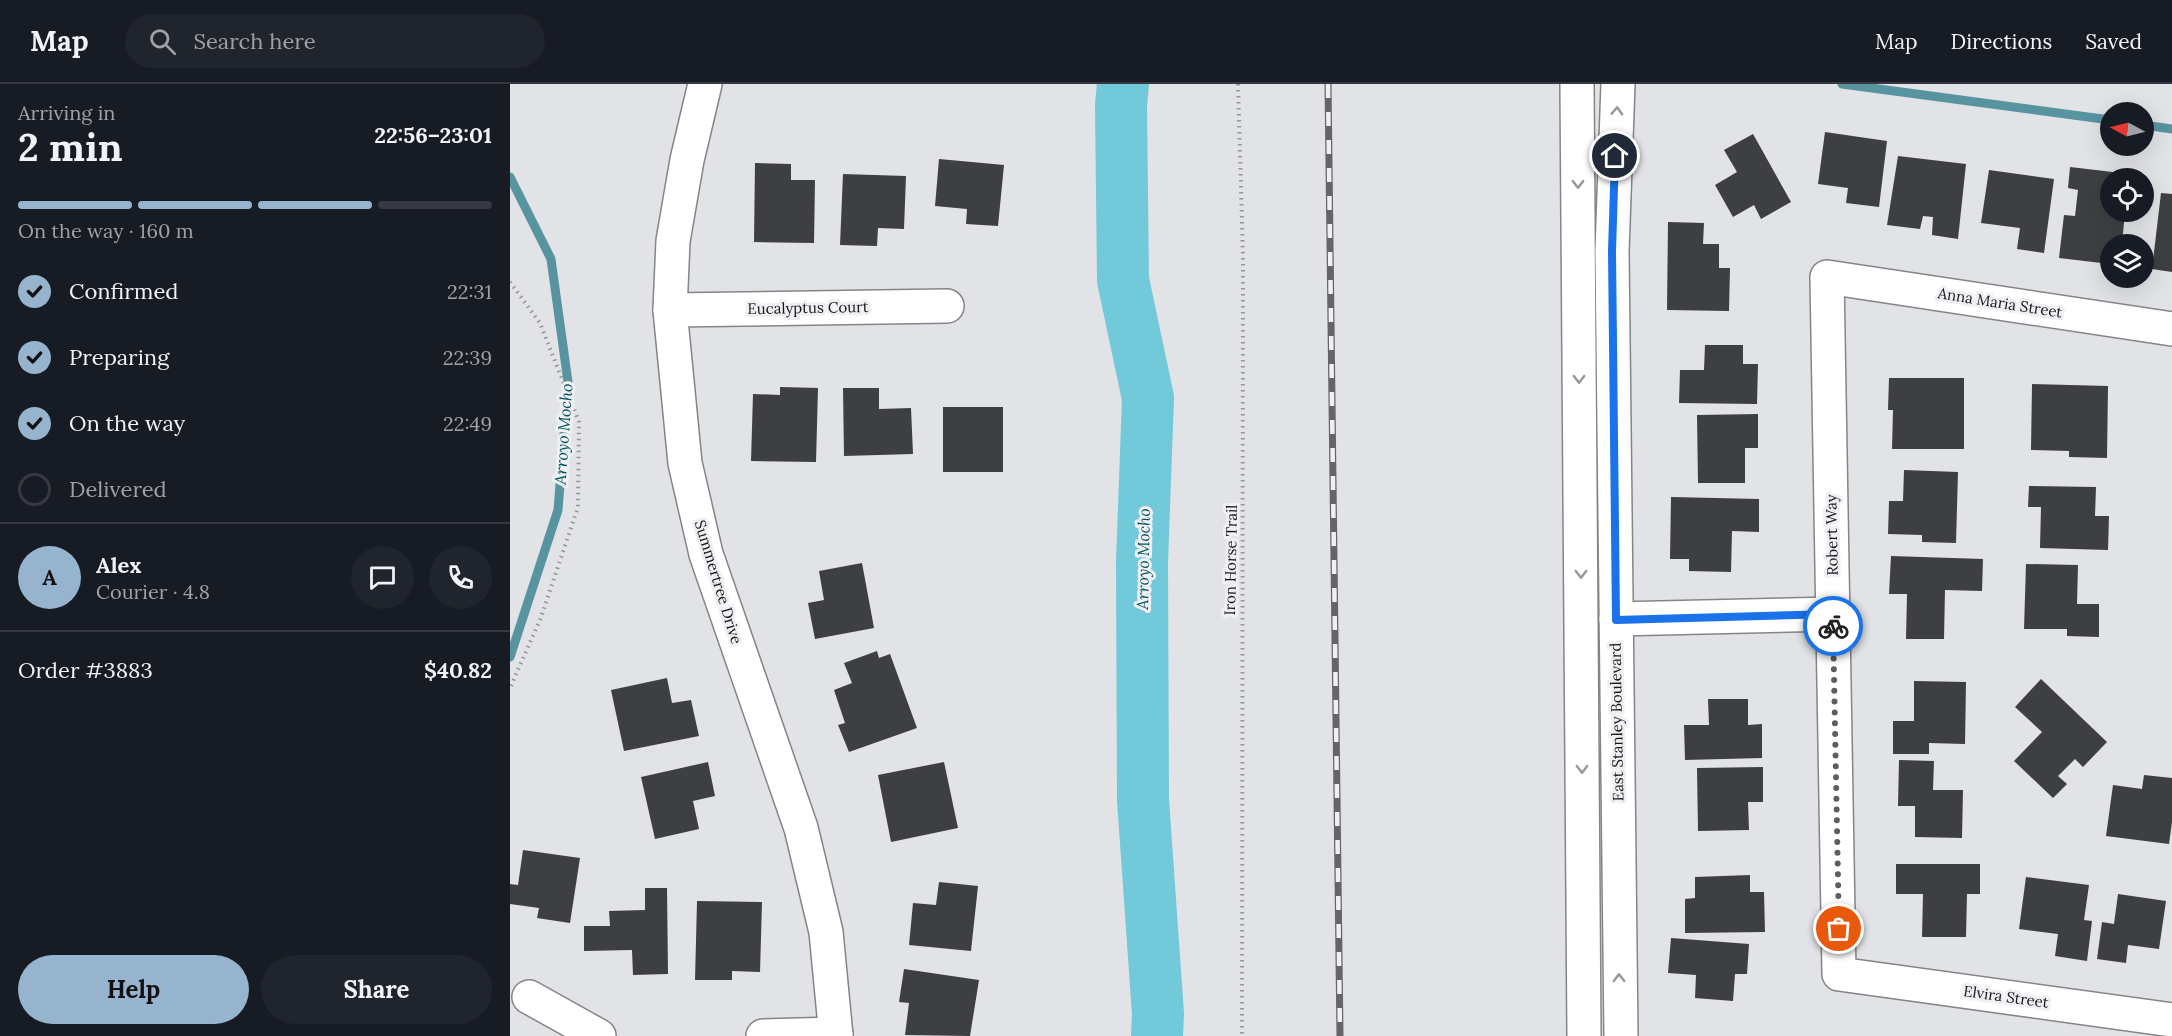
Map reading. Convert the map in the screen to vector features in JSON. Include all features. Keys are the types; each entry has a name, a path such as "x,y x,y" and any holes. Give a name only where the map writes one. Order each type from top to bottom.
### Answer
{"street":[{"name":"Summertree Drive","path":"705,84 687,160 673,241 670,310 685,463 706,554 801,828 826,932 836,1035"},
{"path":"1577,84 1584,1036"},
{"name":"East Stanley Boulevard","path":"1618,84 1612,251 1620,1036"},
{"name":"Anna Maria Street","path":"1827,277 2172,329"},
{"name":"Robert Way","path":"1827,277 1839,974"},
{"name":"Eucalyptus Court","path":"670,310 946,306"},
{"path":"1616,620 1833,614"},
{"name":"Elvira Street","path":"1839,974 2172,1020"},
{"path":"529,997 599,1036"},
{"path":"763,1036 836,1035"}],"path":[{"name":"Iron Horse Trail","path":"1238,84 1243,269 1242,1036"},
{"path":"510,282 540,323 579,422 578,507 540,620 510,688"}],"building":[{"path":"1825,132 1887,141 1879,207 1846,203 1848,188 1818,184"},
{"path":"1753,134 1791,202 1761,219 1754,205 1733,217 1715,185 1737,172 1724,150"},
{"path":"1898,156 1966,164 1958,239 1932,235 1933,217 1923,216 1920,229 1887,225"},
{"path":"939,159 1004,165 998,226 966,224 967,209 935,206"},
{"path":"755,163 791,164 791,180 815,180 814,243 754,242"},
{"path":"2070,167 2100,170 2100,222 2124,222 2123,234 2100,234 2100,263 2059,258 2064,215 2075,216 2078,190 2068,188"},
{"path":"1989,170 2054,179 2044,253 2017,249 2020,228 1981,223"},
{"path":"843,174 906,176 904,229 878,228 877,246 840,245"},
{"path":"2161,193 2172,194 2172,272 2154,269"},
{"path":"1668,222 1704,223 1703,244 1719,244 1719,268 1730,268 1729,311 1667,310"},
{"path":"1705,345 1743,345 1743,364 1758,364 1757,404 1679,403 1680,370 1704,370"},
{"path":"1889,378 1964,378 1964,449 1892,449 1893,410 1888,410"},
{"path":"2032,384 2108,386 2107,458 2069,457 2069,451 2031,450"},
{"path":"780,387 818,388 816,462 751,461 753,394 780,395"},
{"path":"843,388 879,388 879,409 911,408 913,454 844,456"},
{"path":"943,407 1003,407 1003,472 943,472"},
{"path":"1758,414 1758,448 1745,448 1745,483 1698,483 1697,415"},
{"path":"1904,470 1958,472 1956,543 1922,542 1922,535 1888,534 1889,501 1903,501"},
{"path":"2029,486 2096,487 2095,516 2109,516 2108,550 2040,548 2041,507 2028,507"},
{"path":"1671,497 1759,499 1759,532 1732,531 1731,572 1689,571 1689,559 1670,559"},
{"path":"1891,556 1983,559 1982,591 1945,590 1944,639 1906,639 1907,594 1889,594"},
{"path":"862,563 874,628 815,639 808,603 824,600 819,571"},
{"path":"2026,564 2078,565 2077,604 2099,604 2099,637 2067,636 2067,629 2024,629"},
{"path":"877,651 879,658 890,654 917,728 849,752 838,725 845,723 834,690 852,683 844,663"},
{"path":"667,678 672,703 691,700 699,736 624,751 611,690"},
{"path":"2041,679 2107,742 2083,767 2075,759 2058,776 2067,784 2053,798 2014,761 2042,732 2015,707"},
{"path":"1914,681 1966,682 1965,744 1929,743 1929,754 1893,754 1893,721 1914,721"},
{"path":"1708,699 1748,699 1748,725 1762,724 1762,758 1685,760 1684,725 1709,725"},
{"path":"1899,760 1934,761 1933,790 1963,790 1962,838 1915,837 1915,806 1898,806"},
{"path":"708,762 715,796 693,801 699,829 655,839 641,777"},
{"path":"944,762 958,828 891,842 878,775"},
{"path":"1763,767 1763,802 1748,802 1749,830 1698,831 1697,768"},
{"path":"2144,775 2172,778 2172,822 2169,844 2106,836 2113,785 2142,789"},
{"path":"523,850 580,858 570,923 537,918 539,908 510,904 510,884 518,885"},
{"path":"1896,864 1980,864 1980,894 1967,894 1966,937 1922,937 1923,894 1896,894"},
{"path":"1750,875 1750,892 1764,892 1765,932 1685,933 1685,899 1695,898 1695,877"},
{"path":"2026,877 2089,885 2084,920 2092,921 2087,961 2055,956 2058,934 2019,929"},
{"path":"939,882 978,886 971,951 909,945 913,903 936,905"},
{"path":"645,888 667,888 668,974 633,975 632,950 584,951 584,926 610,926 609,911 645,910"},
{"path":"2118,894 2166,901 2159,949 2128,945 2126,963 2097,959 2102,922 2114,924"},
{"path":"697,901 762,902 760,972 732,971 732,980 695,980"},
{"path":"1671,938 1749,944 1747,974 1735,974 1733,1001 1695,998 1696,975 1668,973"},
{"path":"904,969 979,980 970,1036 905,1035 909,1003 899,1002"}],"waterway":[{"name":"Arroyo Mocho","path":"1123,84 1121,105 1123,280 1148,398 1142,562 1143,800 1158,1014 1157,1036"},
{"path":"1842,84 2100,119"},
{"path":"2154,126 2172,129"},
{"name":"Arroyo Mocho","path":"510,177 551,259 568,382 558,510 510,657"}],"railway":[{"path":"1328,84 1340,1036"}],"way so far":[{"path":"1833,626 1839,929"}],"route":[{"path":"1615,156 1612,251 1616,620 1833,614 1833,626"}]}
